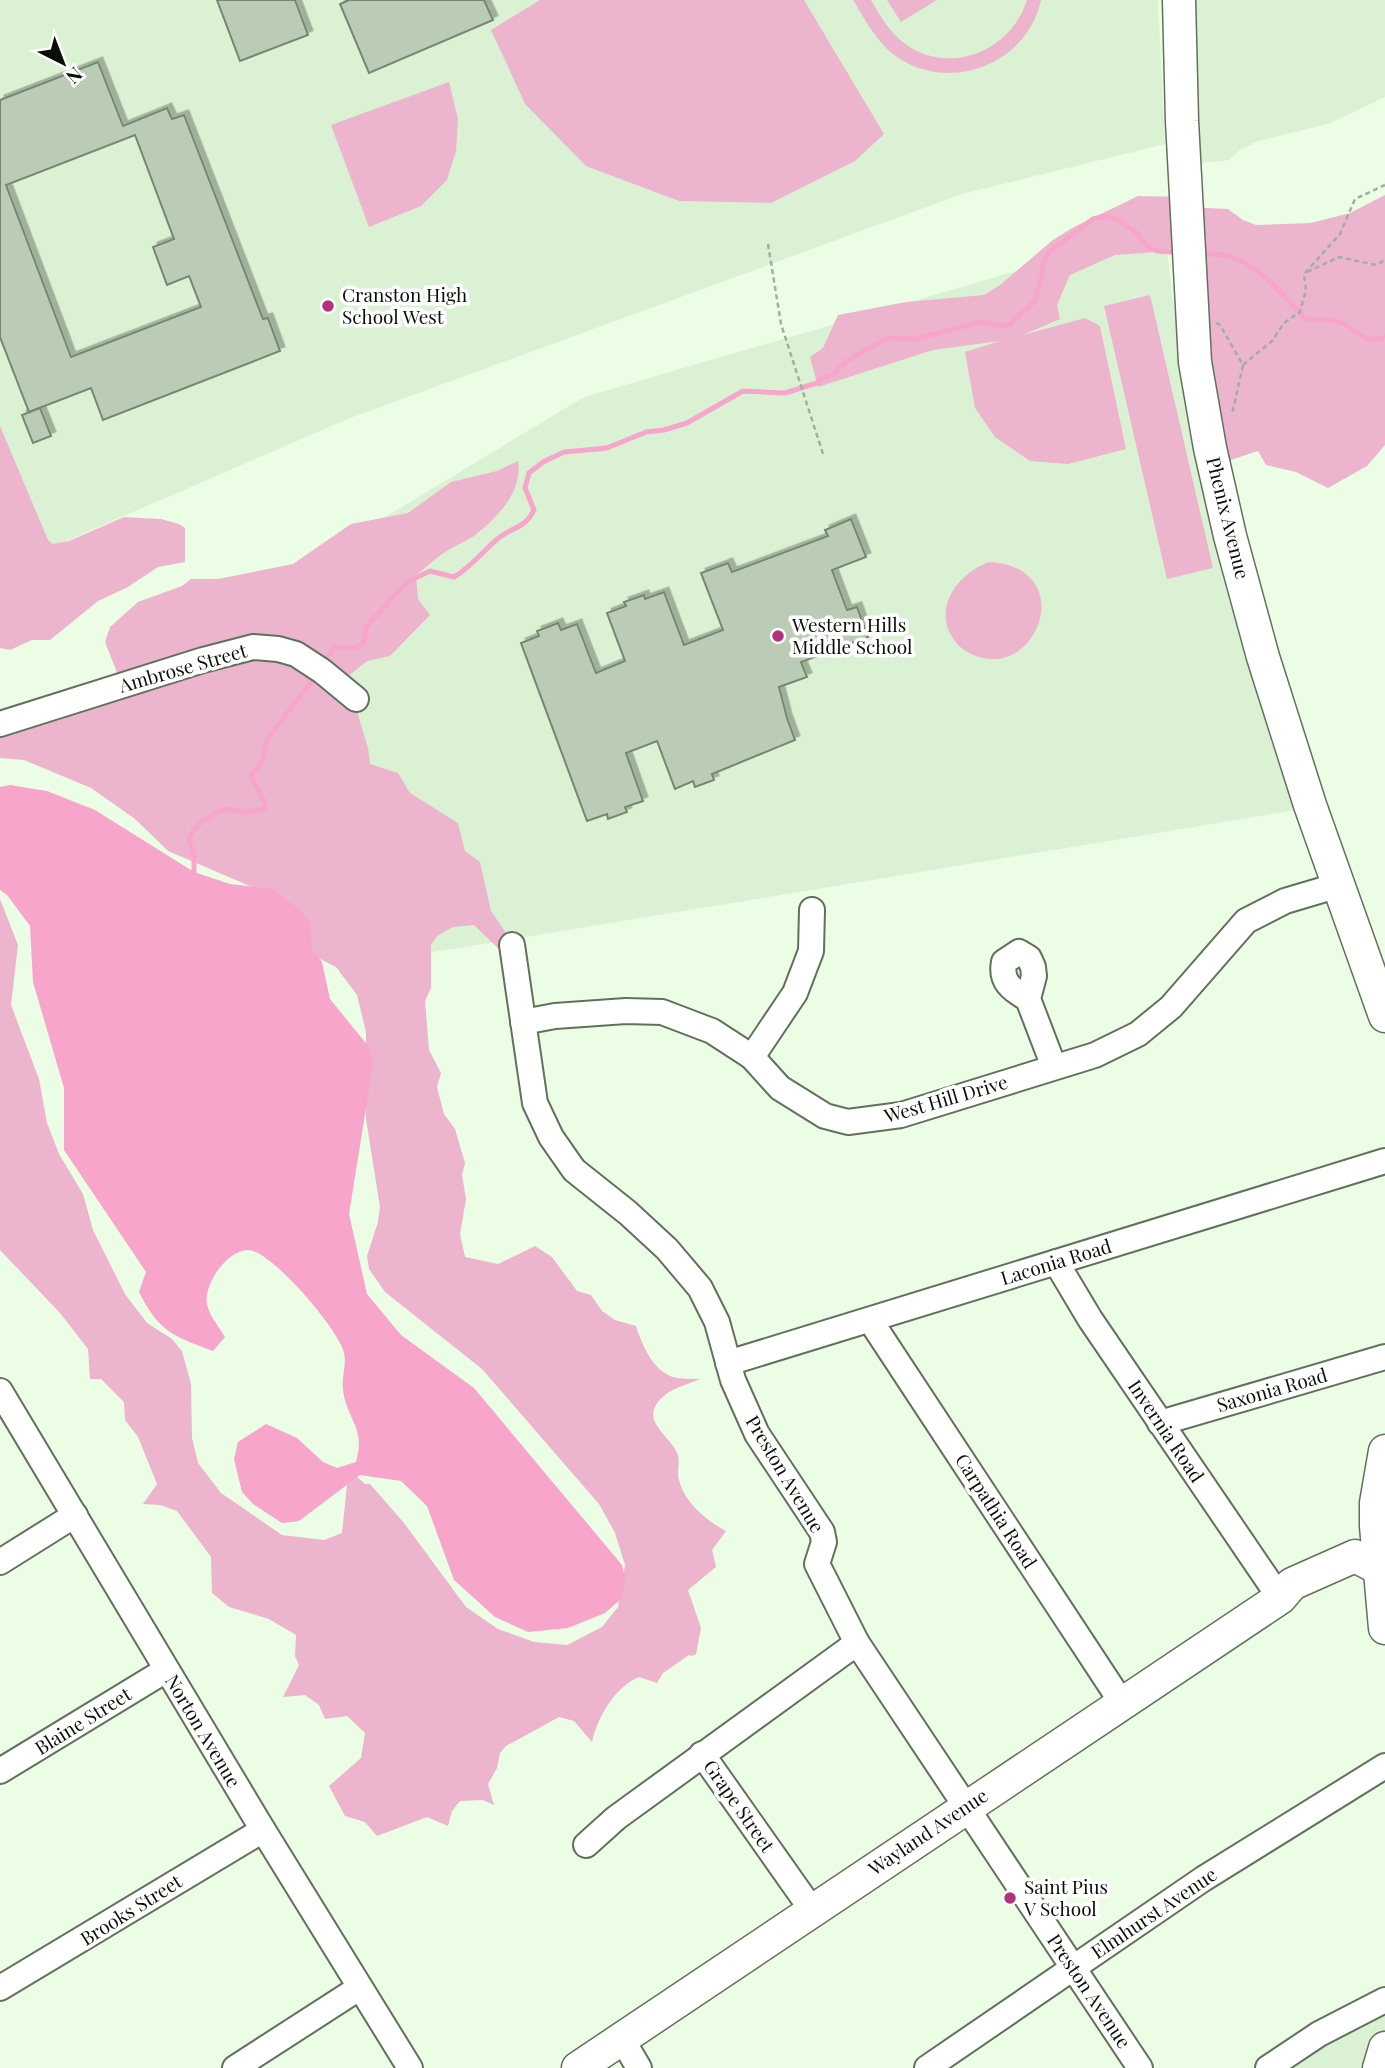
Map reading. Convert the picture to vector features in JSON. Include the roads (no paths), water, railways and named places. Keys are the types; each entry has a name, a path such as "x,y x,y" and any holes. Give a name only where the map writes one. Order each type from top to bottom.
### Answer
{"main road":[{"name":"Phenix Avenue","path":"1179,0 1182,121 1195,362 1207,430 1230,536 1263,657 1310,805 1379,980 1385,1016"},
{"path":"1385,1451 1376,1503 1385,1628"},
{"name":"Wayland Avenue","path":"578,2068 1280,1598 1317,1584 1359,1580 1382,1567"},
{"path":"1379,2068 1385,2048"}],"street":[{"name":"Ambrose Street","path":"0,724 202,660 254,647 296,654 356,699"},
{"name":"West Hill Drive","path":"523,1023 555,1016 662,1012 712,1031 752,1057 780,1088 825,1116 848,1122 901,1115 1095,1055 1138,1034 1171,1007 1245,921 1285,901 1339,884"},
{"path":"752,1057 795,993 811,951 812,910"},
{"name":"Preston Avenue","path":"512,945 535,1103 551,1137 574,1170 628,1213 667,1249 700,1287 718,1322 728,1363 757,1434 822,1532 824,1542 817,1564 857,1643 1140,2068"},
{"path":"1028,999 1054,1067"},
{"name":"Laconia Road","path":"728,1363 1385,1161"},
{"name":"Invernia Road","path":"1056,1262 1090,1319 1280,1598"},
{"name":"Carpathia Road","path":"870,1320 1122,1703"},
{"name":"Saxonia Road","path":"1160,1423 1385,1357"},
{"name":"Norton Avenue","path":"0,1391 262,1830 410,2068"},
{"path":"0,1562 75,1515"},
{"name":"Grape Street","path":"812,1910 702,1754 857,1643"},
{"name":"Blaine Street","path":"0,1771 166,1670"},
{"path":"586,1845 616,1818 702,1754"},
{"name":"Elmhurst Avenue","path":"928,2068 1203,1879 1385,1766"},
{"name":"Brooks Street","path":"0,1988 262,1830"},
{"path":"235,2068 359,1988"},
{"path":"1268,2068 1319,2034 1385,2000"},
{"path":"622,2039 639,2068"}],"waterway":[{"path":"327,657 335,647 354,648 362,644 366,627 407,582 430,571 454,577 500,537 527,520 534,510 525,488 529,473 543,462 564,452 607,448 646,432 687,423 743,391 785,393 817,383 832,375 848,360 888,338 915,339 980,322 1004,326 1010,324 1035,301 1043,263 1049,252 1093,219 1105,216 1116,219 1136,232 1147,246 1157,251 1170,252"},
{"path":"1201,254 1235,258 1258,271 1305,319 1340,322 1373,340 1385,336"},
{"path":"194,872 194,856 189,839 194,829 203,821 223,809 247,812 265,809 265,803 251,776 262,762 267,739 312,681"}],"place":[{"name":"Cranston High School West","path":"328,306"},
{"name":"Western Hills Middle School","path":"778,636"},
{"name":"Saint Pius V School","path":"1010,1898"}]}
